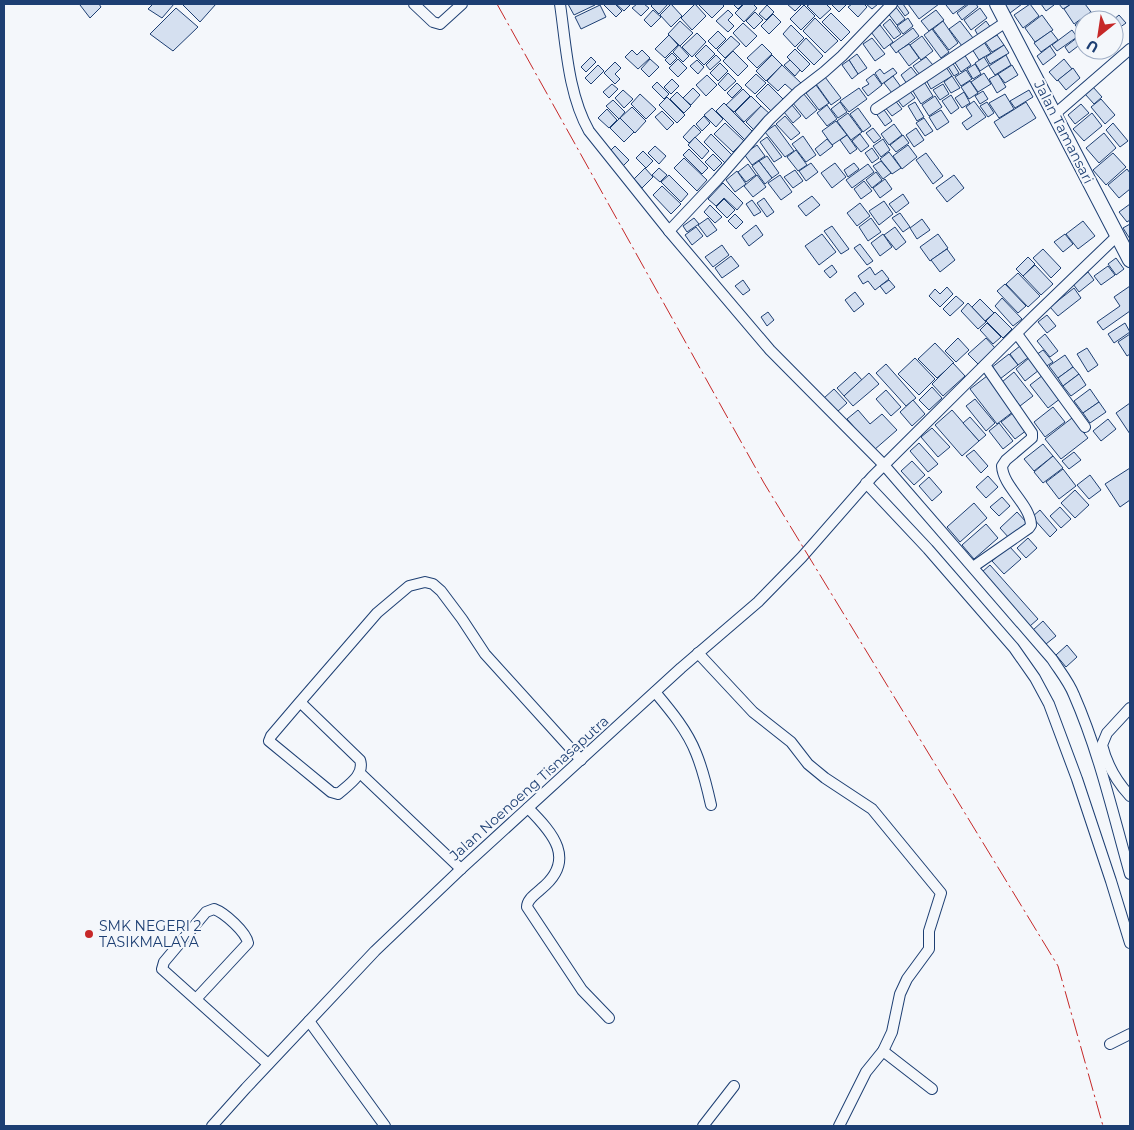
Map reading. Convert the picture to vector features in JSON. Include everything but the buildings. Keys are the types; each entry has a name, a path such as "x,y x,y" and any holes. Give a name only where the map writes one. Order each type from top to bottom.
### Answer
{"main road":[{"name":"Jalan Tamansari","path":"997,4 1130,260"}],"street":[{"path":"414,4 433,22 440,24 462,4"},
{"path":"560,4 576,102 589,131 669,231 875,474 928,549 1014,648 1035,678 1049,704 1074,771 1130,943"},
{"path":"669,231 717,180 768,120 798,92 830,67 892,4"},
{"path":"876,109 1006,22"},
{"path":"1055,114 1130,49"},
{"name":"Jalan Noenoeng Tisnasaputra","path":"212,1126 375,951 461,869 655,692 758,602 802,557 875,474 1118,236"},
{"path":"1017,334 1085,427"},
{"path":"973,567 1031,525 1027,511 1004,476 1002,466 1006,460 1032,438 1032,433 985,365"},
{"path":"875,474 973,567 1052,659 1074,694 1102,771 1130,874"},
{"path":"300,702 360,760 362,767 360,773 338,794 334,794 272,744 269,741 270,736 377,613 409,586 425,582 432,584 441,591 485,654 581,760"},
{"path":"698,653 753,712 791,742 808,764 825,778 872,809 914,861 940,889 942,896 929,931 929,949 907,979 900,994 892,1032 883,1051 866,1072 840,1126"},
{"path":"655,692 677,719 696,751 711,805"},
{"path":"1130,708 1107,733 1102,745 1111,770 1130,796"},
{"path":"360,773 461,869"},
{"path":"528,808 554,839 559,860 558,870 548,884 529,900 527,906 582,990 610,1018"},
{"path":"196,999 248,943 244,934 222,913 214,910 206,912 164,962 162,969 268,1064"},
{"path":"309,1021 384,1126"},
{"path":"1110,1044 1130,1034"},
{"path":"883,1051 932,1089"},
{"path":"704,1126 734,1086"}],"power":[{"path":"497,4 764,483 1058,966 1103,1126"}],"place":[{"name":"SMK NEGERI 2 TASIKMALAYA","path":"89,934"}]}
